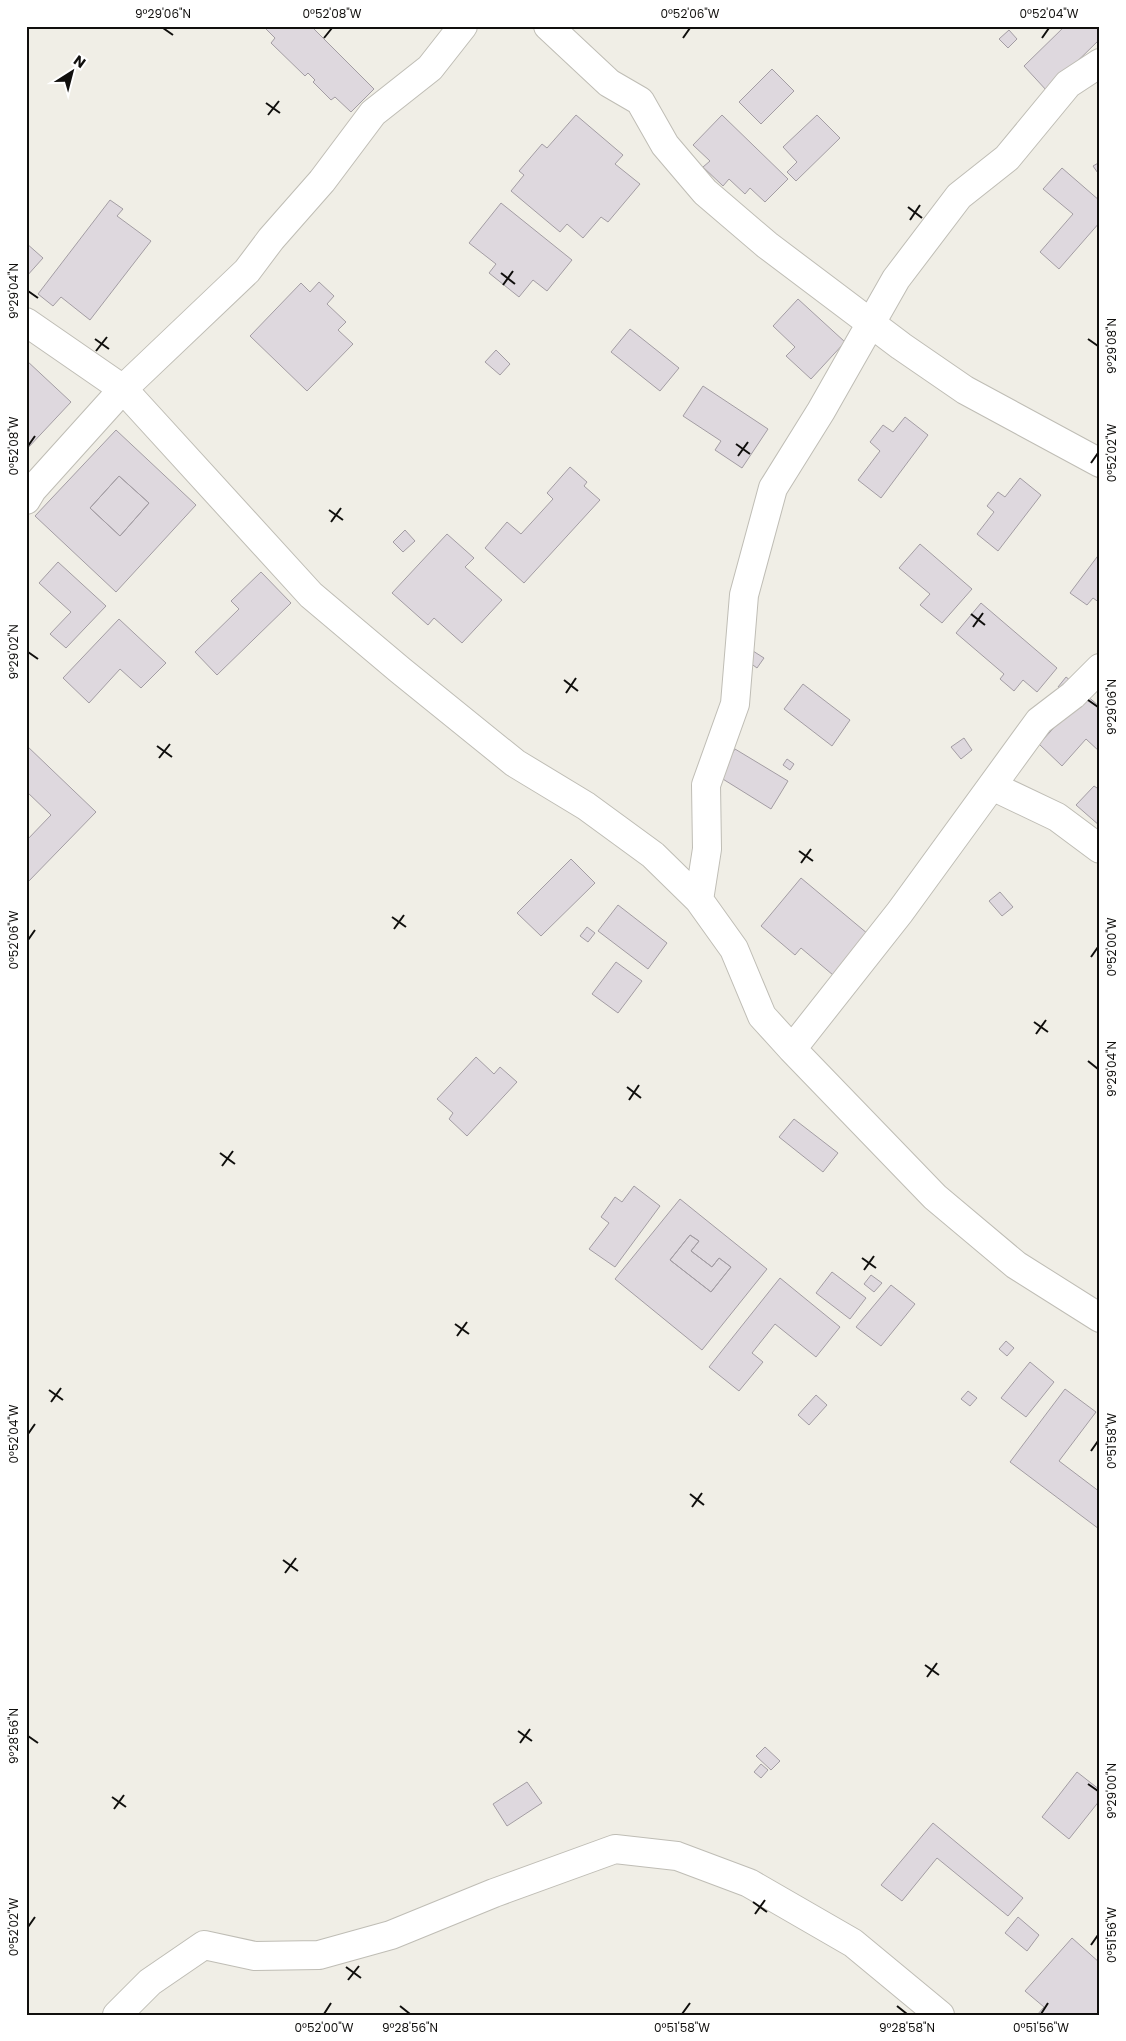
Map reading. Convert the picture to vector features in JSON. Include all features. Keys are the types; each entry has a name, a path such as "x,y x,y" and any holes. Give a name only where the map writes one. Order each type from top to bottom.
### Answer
{"street":[{"path":"26,500 32,490 123,389 247,271 271,238 322,181 373,113 430,68 463,26"},
{"path":"548,26 609,83 640,100 665,145 705,192 767,244 872,324 965,390 1100,463"},
{"path":"699,900 707,849 706,785 736,704 744,595 773,488 821,412 896,280 959,196 1007,158 1068,84 1100,63"},
{"path":"26,322 123,389 311,595 515,763 586,806 653,855 699,900 734,949 762,1016 792,1049 935,1197 1016,1265 1100,1318"},
{"path":"792,1049 900,912 1039,721 1073,695 1100,668"},
{"path":"992,786 1057,817 1100,849"},
{"path":"117,2015 150,1982 204,1945 255,1956 319,1955 391,1935 494,1893 615,1849 677,1856 749,1883 854,1942 940,2015"}],"building":[{"path":"267,26 311,26 374,89 351,112 335,97 331,100 313,82 315,80 308,73 305,76 271,43 275,38 265,28"},
{"path":"1065,26 1100,26 1100,39 1047,91 1024,66"},
{"path":"1009,30 1017,39 1008,48 999,39"},
{"path":"772,69 794,91 761,124 739,102"},
{"path":"576,115 623,155 615,164 640,184 608,222 601,217 583,238 567,224 560,232 511,191 524,175 519,171 542,144 547,148"},
{"path":"722,115 788,179 765,202 750,188 745,194 729,179 723,186 703,167 710,161 693,145"},
{"path":"817,115 840,138 796,181 787,172 797,162 783,147"},
{"path":"1100,162 1100,176 1093,166"},
{"path":"1062,168 1100,201 1100,222 1059,269 1040,252 1073,214 1043,189"},
{"path":"110,200 123,209 117,216 151,241 90,320 61,297 53,306 38,294"},
{"path":"501,203 572,260 547,291 533,280 519,297 489,273 496,264 469,243"},
{"path":"26,243 43,258 26,277"},
{"path":"319,282 334,296 327,304 346,322 338,330 353,344 307,391 250,336 301,283 310,292"},
{"path":"798,299 845,342 811,379 786,356 795,347 773,326"},
{"path":"630,329 679,368 660,391 611,352"},
{"path":"496,350 510,364 500,375 485,362"},
{"path":"26,360 71,402 26,450"},
{"path":"703,386 768,429 742,468 715,450 721,441 683,416"},
{"path":"905,417 928,435 881,498 858,480 880,451 870,442 883,425 893,432"},
{"path":"116,430 196,505 116,592 35,516","holes":["119,476 149,503 120,536 90,508"]},
{"path":"570,467 587,482 584,486 600,500 524,583 485,548 507,522 521,534 553,499 547,493"},
{"path":"119,476 149,503 120,536 90,508"},
{"path":"1020,478 1041,495 998,551 977,534 994,512 987,506 998,492 1005,497"},
{"path":"405,530 415,541 403,552 393,542"},
{"path":"447,534 474,558 465,567 502,600 462,643 434,618 428,625 392,593"},
{"path":"920,544 972,589 942,623 920,605 930,594 899,568"},
{"path":"1100,553 1100,603 1093,598 1087,605 1070,593"},
{"path":"58,562 106,606 66,648 50,634 71,612 39,583"},
{"path":"261,572 291,603 217,675 195,652 239,609 231,601"},
{"path":"981,603 1057,668 1037,692 1023,680 1014,691 1000,679 1004,674 956,633"},
{"path":"119,619 166,663 141,688 120,669 89,703 63,678"},
{"path":"753,651 764,658 757,668 746,660"},
{"path":"1066,677 1075,684 1067,694 1058,687"},
{"path":"803,684 850,720 832,746 784,709"},
{"path":"1085,694 1100,707 1100,752 1086,739 1062,766 1039,744"},
{"path":"964,738 972,750 961,759 951,747"},
{"path":"26,745 96,812 26,884 26,841 51,815 26,791"},
{"path":"735,749 788,781 771,809 718,776"},
{"path":"787,759 794,764 790,770 783,765"},
{"path":"1094,786 1100,790 1100,826 1076,805"},
{"path":"571,859 595,883 541,936 517,913"},
{"path":"801,878 868,934 833,975 801,948 795,955 761,926"},
{"path":"1000,892 1013,907 1002,916 989,901"},
{"path":"618,905 667,943 648,969 598,931"},
{"path":"587,927 595,933 588,942 580,936"},
{"path":"616,962 642,981 618,1013 592,994"},
{"path":"476,1057 494,1074 500,1067 517,1082 467,1136 449,1119 453,1113 437,1099"},
{"path":"794,1119 838,1153 823,1172 779,1137"},
{"path":"634,1186 660,1206 615,1267 589,1249 609,1223 601,1217 615,1197 622,1202"},
{"path":"680,1199 767,1269 702,1350 615,1279","holes":["690,1235 699,1241 691,1251 712,1267 719,1258 731,1267 711,1292 670,1260"]},
{"path":"690,1235 699,1241 691,1251 712,1267 719,1258 731,1267 711,1292 670,1260"},
{"path":"832,1272 866,1298 850,1319 816,1293"},
{"path":"871,1275 882,1283 874,1292 864,1284"},
{"path":"780,1278 840,1327 816,1357 775,1324 752,1353 763,1362 739,1391 709,1367"},
{"path":"891,1285 915,1304 881,1346 856,1327"},
{"path":"1006,1341 1014,1348 1007,1356 999,1349"},
{"path":"1030,1362 1054,1382 1026,1417 1001,1398"},
{"path":"1065,1389 1096,1412 1059,1461 1100,1492 1099,1529 1010,1462"},
{"path":"968,1391 977,1398 970,1406 961,1399"},
{"path":"816,1395 827,1405 809,1425 798,1415"},
{"path":"765,1747 780,1761 771,1770 756,1756"},
{"path":"761,1764 768,1770 761,1778 754,1772"},
{"path":"1077,1772 1100,1790 1100,1800 1069,1839 1042,1817"},
{"path":"527,1782 542,1803 507,1826 493,1804"},
{"path":"933,1823 1023,1898 1008,1916 937,1858 902,1901 881,1885"},
{"path":"1018,1917 1039,1935 1027,1951 1005,1933"},
{"path":"1072,1938 1100,1963 1100,2015 1037,2015 1044,2007 1025,1991"}]}
